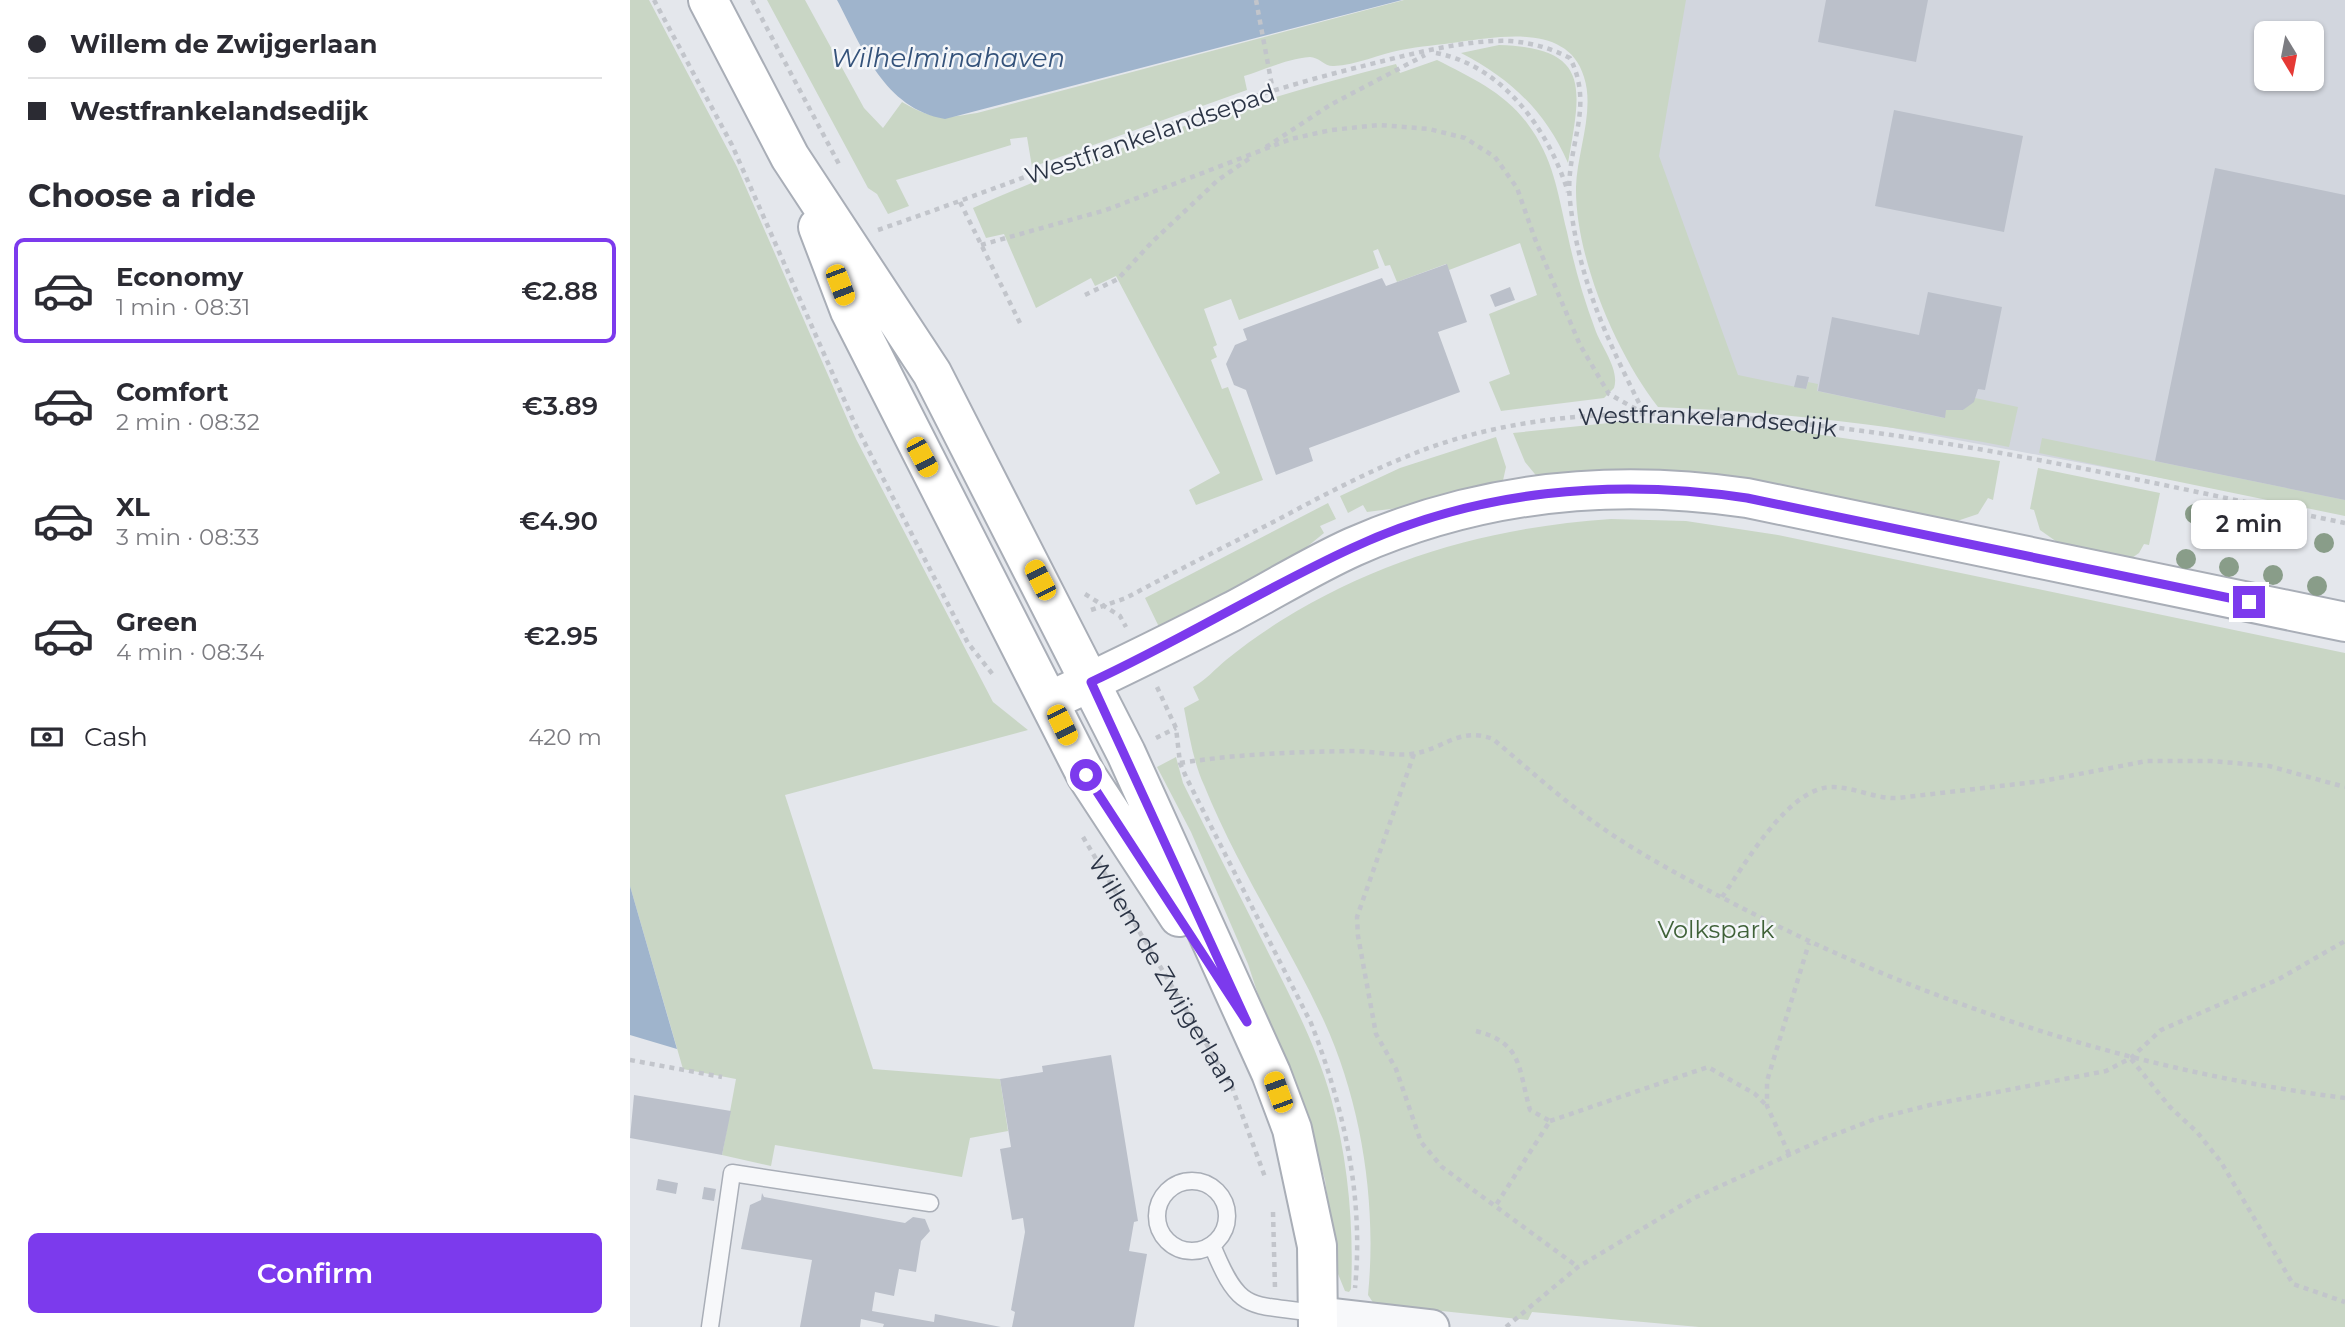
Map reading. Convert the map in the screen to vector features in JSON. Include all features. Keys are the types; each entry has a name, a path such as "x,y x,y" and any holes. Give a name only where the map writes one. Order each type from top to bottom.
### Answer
{"street":[{"path":"708,0 790,157 850,311 913,381 1091,682"},
{"path":"913,381 1050,701 1152,654 1353,548 1428,520 1497,501 1533,494 1605,488 1678,489 1747,498 2345,622"},
{"name":"Willem de Zwijgerlaan","path":"1091,682 1247,1022 1292,1129 1330,1320"},
{"name":"Willem de Zwijgerlaan","path":"1050,701 1086,775 1247,1022"},
{"path":"1330,1320 1432,1327"}],"lane":[{"path":"709,1327 732,1173 930,1203"},
{"path":"1197,1181 1211,1186 1221,1196 1226,1208 1227,1222 1222,1235 1212,1245 1200,1251 1186,1251 1172,1246 1163,1237 1157,1224 1157,1211 1162,1197 1171,1188 1184,1182 1197,1181"},
{"path":"1212,1245 1225,1276 1241,1299 1262,1308 1275,1307 1330,1320"}],"path":[{"path":"654,0 732,145 854,422 968,643 988,664 1000,686"},
{"path":"1256,0 1273,91"},
{"name":"Westfrankelandsepad","path":"874,231 960,202 1207,109 1352,69 1431,52 1508,41 1545,45 1570,58 1582,86 1582,105 1569,196"},
{"path":"1085,295 1118,279 1152,242 1218,180 1256,153 1330,105 1431,52"},
{"name":"Westfrankelandsepad","path":"1431,52 1451,56 1509,92 1535,121 1558,160 1569,196 1575,239 1599,321 1644,413"},
{"path":"981,245 1106,209 1291,139 1318,133 1380,125 1429,129 1465,138 1495,156 1517,188 1556,291 1609,394 1644,413"},
{"path":"960,202 1022,327"},
{"name":"Westfrankelandsedijk","path":"1103,606 1126,598 1347,483 1442,443 1555,418 1644,413 1808,423 1930,439 2345,523"},
{"path":"1176,728 1180,763 1311,1023 1338,1101 1350,1163 1357,1235 1330,1320"},
{"path":"1180,763 1233,755 1290,752 1414,754 1437,748 1463,734 1479,734 1493,739 1591,820 1664,867 1809,943 1983,1013 2131,1058 2253,1087 2345,1098"},
{"path":"1414,754 1357,917 1368,998 1376,1034 1396,1069 1421,1142 1442,1167 1578,1267"},
{"path":"1721,898 1793,803 1810,792 1833,787 1889,799 2043,781 2147,761 2211,761 2269,766 2345,788"},
{"name":"Willem de Zwijgerlaan","path":"1077,827 1232,1087 1267,1183"},
{"path":"1506,1327 1578,1267 1694,1198 1789,1154 1875,1119 1930,1105 2106,1071 2131,1058 2161,1030 2279,979 2345,941"},
{"path":"1767,1105 1769,1071 1809,943"},
{"path":"1476,1031 1498,1036 1517,1057 1530,1110 1550,1121"},
{"path":"2131,1058 2170,1107 2221,1162 2293,1284 2345,1302"},
{"path":"630,1060 722,1077"},
{"path":"1496,1205 1550,1121 1708,1067 1755,1094 1767,1105 1789,1154"},
{"path":"1272,1208 1275,1307"}],"shaded area":[{"path":"1662,0 2345,0 2345,512 1710,394 1634,103"}],"green space":[{"path":"630,0 649,0 737,167 856,439 993,702 1028,730 785,795 873,1069 1000,1079 1008,1131 970,1138 962,1177 775,1145 771,1166 722,1155 736,1079 683,1069 630,886"},
{"path":"767,0 805,0 864,108 883,128 902,102 930,115 977,113 1404,0 1686,0 1659,156 1738,375 1806,389 1808,382 1818,384 1817,391 1944,418 1946,410 1963,410 1975,398 2018,407 2009,447 1835,421 1658,407 1627,360 1590,273 1582,243 1576,187 1587,118 1587,90 1576,60 1563,48 1548,41 1530,37 1475,40 1408,49 1334,66 1313,57 1294,60 1244,76 1247,90 1032,167 1027,137 1010,139 1011,145 896,180 909,206 888,214 877,194 868,188"},
{"path":"1499,45 1529,48 1551,54 1565,64 1573,77 1576,113 1568,163 1549,128 1525,98 1496,74 1461,53"},
{"path":"1437,60 1486,86 1508,102 1536,136 1549,162 1587,305 1612,366 1614,388 1604,398 1501,411 1489,382 1510,374 1489,314 1537,295 1520,243 1449,270 1446,264 1397,282 1390,265 1385,266 1378,249 1373,251 1379,268 1239,320 1231,299 1204,309 1217,345 1213,347 1217,357 1211,360 1222,389 1228,387 1263,480 1196,505 1189,490 1220,473 1116,276 1095,286 1091,278 1036,308 1004,234 986,238 973,208 1129,145 1234,110 1396,64 1400,73"},
{"path":"1619,422 1781,429 2000,461 1993,500 1988,498 1978,514 1957,521 1957,526 1539,479 1525,462 1513,433"},
{"path":"1496,437 1506,467 1502,485 1437,503 1367,512 1363,505 1348,513 1340,496 1400,468"},
{"path":"2042,438 2345,500 2345,516 2039,453"},
{"path":"2038,468 2160,493 2149,545 2144,544 2139,553 2126,562 2056,547 2057,542 2040,530 2034,510 2030,509"},
{"path":"1328,503 1336,519 1320,526 1324,533 1281,568 1160,629 1145,598"},
{"name":"Volkspark","path":"1611,519 1686,521 1778,535 2345,653 2345,1327 1699,1327 1532,1312 1528,1320 1374,1304 1368,1295 1370,1226 1364,1155 1348,1086 1324,1021 1247,875 1200,776 1184,708 1199,700 1193,687 1246,644 1282,620 1360,579 1400,562 1482,538 1524,529"},
{"path":"1176,757 1183,783 1293,1002 1325,1078 1342,1145 1348,1193 1352,1265 1349,1292 1345,1291 1338,1274 1325,1180 1304,1110 1272,1037 1248,964 1191,832 1157,767"}],"water":[{"name":"Wilhelminahaven","path":"837,0 1402,0 945,119 924,113 906,103 891,89 867,56"},
{"path":"630,886 677,1049 630,1035"}],"building":[{"path":"1826,0 1928,0 1916,62 1818,42"},
{"path":"1894,110 2023,136 2004,232 1875,206"},
{"path":"2215,168 2345,195 2345,500 2155,461"},
{"path":"1447,264 1467,322 1438,332 1460,392 1309,448 1313,461 1276,475 1246,390 1234,385 1226,364 1235,345 1247,340 1243,329 1382,278 1386,286"},
{"path":"1510,287 1515,300 1495,307 1490,295"},
{"path":"1928,292 2002,307 1985,390 1978,389 1974,402 1963,410 1946,410 1945,418 1818,391 1832,317 1919,335"},
{"path":"1797,375 1809,377 1806,389 1794,387"},
{"path":"1111,1055 1138,1221 1134,1222 1129,1251 1147,1254 1134,1327 1012,1327 1015,1312 1011,1310 1025,1232 1023,1218 1012,1220 1000,1149 1011,1147 1000,1079 1043,1072 1042,1066"},
{"path":"634,1095 731,1111 722,1155 630,1138"},
{"path":"658,1179 678,1183 676,1194 656,1190"},
{"path":"704,1187 716,1189 714,1201 702,1199"},
{"path":"762,1193 764,1197 905,1223 913,1217 925,1219 930,1231 921,1241 916,1272 899,1269 894,1296 875,1292 872,1311 934,1322 935,1314 1001,1327 883,1327 884,1324 861,1319 860,1327 800,1327 812,1260 741,1249 750,1205 761,1200"}],"route":[{"path":"1086,775 1247,1022 1126,753 1091,682 1144,658 1353,548 1428,520 1533,494 1605,488 1678,489 1747,498 2249,602"}]}
